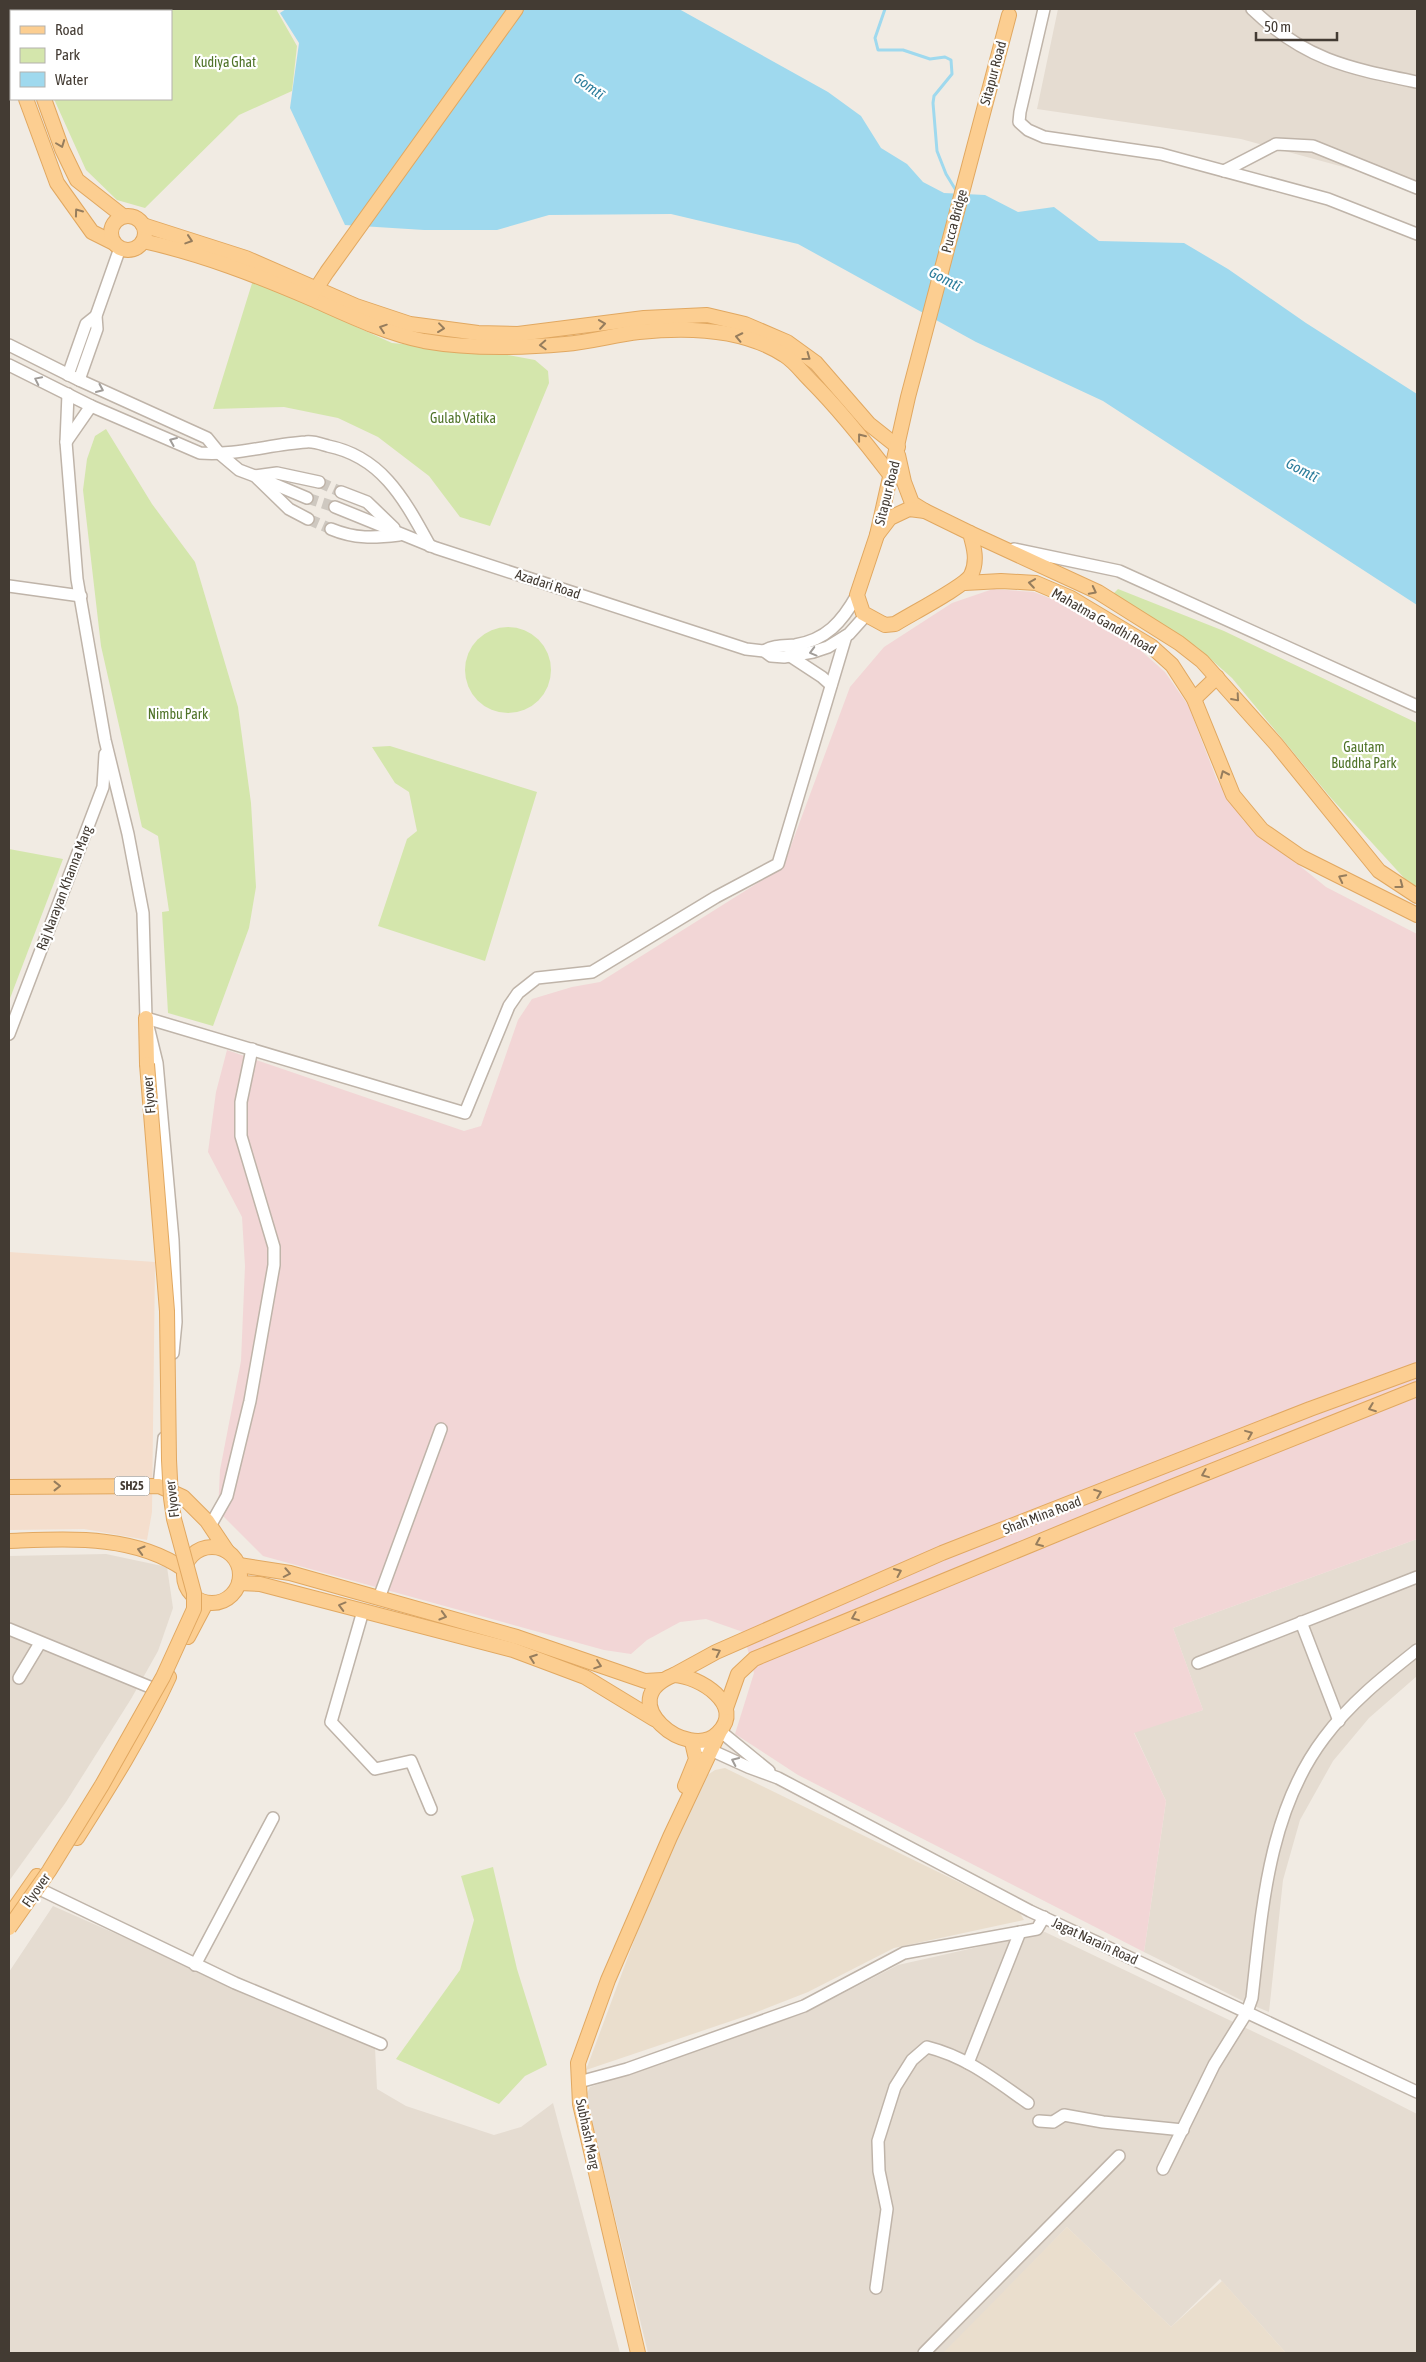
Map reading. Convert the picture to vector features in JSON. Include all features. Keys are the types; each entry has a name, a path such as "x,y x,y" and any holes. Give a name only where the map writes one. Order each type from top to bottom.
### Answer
{"main road":[{"path":"313,293 516,9"},
{"name":"Sitapur Road","path":"978,131 1013,10"},
{"path":"26,100 57,183 92,232 117,246 134,249 143,242 145,230 143,225"},
{"path":"44,100 62,149 77,180 123,216 134,217 143,225 246,258 313,293 353,318 424,341 501,348 574,343 638,332 678,330 715,332 763,342 786,356 825,395 852,425 891,476"},
{"name":"Pucca Bridge","path":"908,397 978,131"},
{"path":"117,246 110,233 114,223 123,216"},
{"path":"143,242 190,251 410,324 478,332 518,334 644,318 707,315 745,324 787,342 816,363 869,424 898,449"},
{"name":"Sitapur Road","path":"877,535 898,449 908,397"},
{"name":"Sitapur Road","path":"898,449 904,482 912,503 925,511"},
{"path":"909,509 925,511 970,533 975,556 970,576 965,584 895,624 885,625 866,615 859,604 857,595 877,535 890,518 909,509"},
{"name":"Mahatma Gandhi Road","path":"970,533 1098,592 1202,661 1276,744 1379,871 1417,896"},
{"name":"Mahatma Gandhi Road","path":"965,584 1001,581 1036,583 1071,598 1151,646 1172,665 1194,699 1233,795 1262,830 1301,857 1417,915"},
{"path":"1194,699 1217,677"},
{"path":"1368,891 1379,871"},
{"name":"Flyover","path":"9,1928 49,1871 102,1785 163,1677 194,1609 194,1593 174,1519 171,1498 168,1311 147,1064 146,1018"},
{"name":"Shah Mina Road","path":"668,1678 716,1652 942,1553 1319,1406 1417,1370"},
{"name":"Shah Mina Road","path":"726,1708 738,1674 754,1659 1168,1488 1417,1390"},
{"path":"1319,1406 1326,1425"},
{"path":"1161,1469 1168,1488"},
{"name":"SH25","path":"9,1487 159,1486 183,1497 210,1526 227,1551"},
{"path":"1058,1508 1068,1530"},
{"path":"9,1541 99,1540 171,1560 185,1570"},
{"path":"238,1583 260,1584 513,1650 585,1677 654,1718 661,1726 692,1742 704,1742 714,1738 726,1720 726,1708 722,1699 713,1690 684,1676 646,1681 517,1637 468,1623 290,1573 239,1565 227,1551 209,1548 197,1552 189,1560 185,1570 184,1581 189,1591 196,1598 206,1603 219,1603 228,1599 235,1592 238,1583 239,1565"},
{"path":"869,1585 880,1607"},
{"path":"157,1690 188,1608 189,1591"},
{"path":"9,1938 61,1842 157,1690 206,1603"},
{"path":"465,1638 468,1623"},
{"path":"654,1718 650,1708 650,1697 654,1688 668,1678"},
{"name":"Subhash Marg","path":"638,2353 580,2104 578,2063 608,1980 670,1837 720,1731"},
{"name":"Subhash Marg","path":"670,1837 673,1816 696,1759 692,1742"},
{"path":"9,1916 37,1887"}],"street":[{"path":"1044,9 1020,112 1019,122 1028,130 1044,137 1161,154 1328,199 1417,234"},
{"path":"1252,9 1266,22 1308,52 1347,67 1417,82"},
{"path":"1224,171 1276,144 1313,146 1417,188"},
{"path":"78,380 97,329 96,316 117,246"},
{"path":"68,375 86,324 96,316"},
{"path":"572,328 574,343"},
{"path":"9,345 78,380 207,438 220,454 239,470 307,498"},
{"path":"9,365 91,406 200,452 220,454 308,441 341,448 377,468 395,488 430,546"},
{"path":"68,394 66,442 77,579 106,740 128,834 143,912 146,1018 157,1063 173,1240 176,1322 159,1486"},
{"path":"66,442 91,406"},
{"path":"255,476 276,473 319,482"},
{"path":"255,476 289,509 308,519"},
{"path":"341,492 367,502 401,535"},
{"path":"334,507 401,535"},
{"name":"Azadari Road","path":"331,528 347,536 370,538 401,535 746,649 764,651 771,656 790,656"},
{"path":"1000,546 1119,571 1417,706"},
{"path":"9,586 81,596"},
{"path":"764,651 770,647 802,644 823,637 840,622 857,595"},
{"path":"790,656 828,647 846,636 866,615"},
{"path":"146,1018 465,1113 508,1006 518,993 537,978 592,972 716,897 778,864 846,636"},
{"path":"790,656 822,676 831,685"},
{"name":"Raj Narayan Khanna Marg","path":"9,1034 103,787 106,740"},
{"path":"210,1526 227,1496 246,1420 274,1265 274,1247 241,1136 241,1102 252,1049"},
{"path":"379,1598 441,1429"},
{"path":"1198,1663 1417,1576"},
{"path":"363,1611 331,1722 376,1769 411,1761 431,1808"},
{"path":"1301,1622 1340,1721"},
{"path":"9,1629 157,1690"},
{"path":"19,1678 40,1642"},
{"path":"1163,2169 1214,2065 1247,2012 1252,1998 1263,1895 1281,1826 1297,1782 1323,1739 1368,1688 1417,1650"},
{"name":"Jagat Narain Road","path":"720,1731 778,1778"},
{"name":"Jagat Narain Road","path":"692,1742 778,1778 1044,1917 1417,2092"},
{"path":"195,1965 273,1818"},
{"path":"37,1887 195,1965 381,2044"},
{"path":"579,2082 627,2069 804,2006 904,1953 1037,1929 1044,1917"},
{"path":"968,2063 1020,1932"},
{"path":"876,2288 887,2209 879,2171 878,2141 896,2087 912,2060 927,2047 950,2053 1028,2103"},
{"path":"1039,2120 1053,2122 1064,2115 1103,2122 1183,2130"},
{"path":"924,2353 1119,2156"}],"shaded area":[{"path":"1058,9 1417,9 1417,187 1241,139 1037,109"},
{"path":"993,589 1034,592 1067,605 1130,641 1165,672 1188,705 1217,780 1243,820 1326,887 1417,934 1417,1539 1173,1628 1203,1710 1134,1733 1166,1801 1144,1952 798,1775 735,1734 754,1673 743,1632 706,1619 680,1622 647,1640 631,1654 604,1650 263,1556 218,1511 220,1470 241,1361 245,1266 242,1217 208,1152 216,1092 227,1050 464,1131 481,1126 518,1020 532,999 572,987 600,982 783,867 850,687 884,647 952,603"},
{"path":"9,1252 155,1262 152,1512 147,1540 84,1529 9,1530"},
{"path":"1417,1539 1417,1676 1369,1718 1333,1761 1300,1820 1283,1880 1269,2012 1144,1952 1166,1801 1134,1732 1203,1710 1173,1628"},
{"path":"106,1554 167,1567 173,1608 158,1651 131,1699 66,1802 9,1881 9,1556"},
{"path":"725,1768 1012,1908 1020,1913 1024,1920 894,1948 808,1992 752,2014 586,2070 658,1876 706,1776 715,1770"},
{"path":"53,1906 375,2048 377,2089 406,2106 494,2135 521,2127 553,2103 620,2353 9,2353 9,1972"},
{"path":"1045,1932 1294,2051 1417,2114 1417,2353 1286,2353 1220,2279 1171,2327 1067,2227 945,2353 648,2353 588,2106 587,2093 590,2087 805,2013 898,1965"},
{"path":"1067,2227 1171,2327 1222,2281 1286,2353 943,2353"}],"green space":[{"name":"Kudiya Ghat","path":"276,9 297,46 292,91 239,115 145,208 117,200 86,170 54,100 172,100 172,10 20,10"},
{"name":"Gulab Vatika","path":"253,280 392,343 497,353 535,360 548,371 549,383 490,526 460,517 429,476 378,437 338,418 284,407 213,409"},
{"name":"Nimbu Park","path":"106,429 152,504 195,562 238,707 251,803 256,887 249,928 213,1026 168,1013 162,912 169,911 158,836 142,827 101,646 83,490 87,459 95,436"},
{"name":"Gautam Buddha Park","path":"1118,589 1224,631 1417,723 1417,887 1405,879 1331,798 1232,678 1197,647 1112,595"},
{"path":"508,627 524,631 538,640 547,654 551,670 547,686 538,700 524,709 508,713 492,709 478,700 469,686 465,670 469,654 478,640 492,631"},
{"path":"390,746 537,792 485,961 378,926 407,839 417,831 409,792 395,783 372,747"},
{"path":"9,849 63,859 9,1001"},
{"path":"493,1867 517,1969 547,2065 525,2076 499,2104 396,2059 460,1970 474,1920 461,1876"}],"water":[{"name":"Gomtī","path":"286,9 679,9 828,92 861,116 881,148 907,164 923,182 944,193 985,195 1018,212 1054,207 1099,241 1184,243 1228,269 1306,323 1417,394 1417,605 1103,401 976,342 798,244 671,214 549,215 497,230 424,230 345,225 290,108 299,43 280,13"}],"waterway":[{"path":"885,9 875,38 878,50 903,50 930,59 945,57 951,60 952,74 934,96 933,103 937,151 946,174 957,192"}],"tunnel":[{"path":"319,482 341,492"},
{"path":"307,498 335,507"},
{"path":"308,519 331,529"}]}
